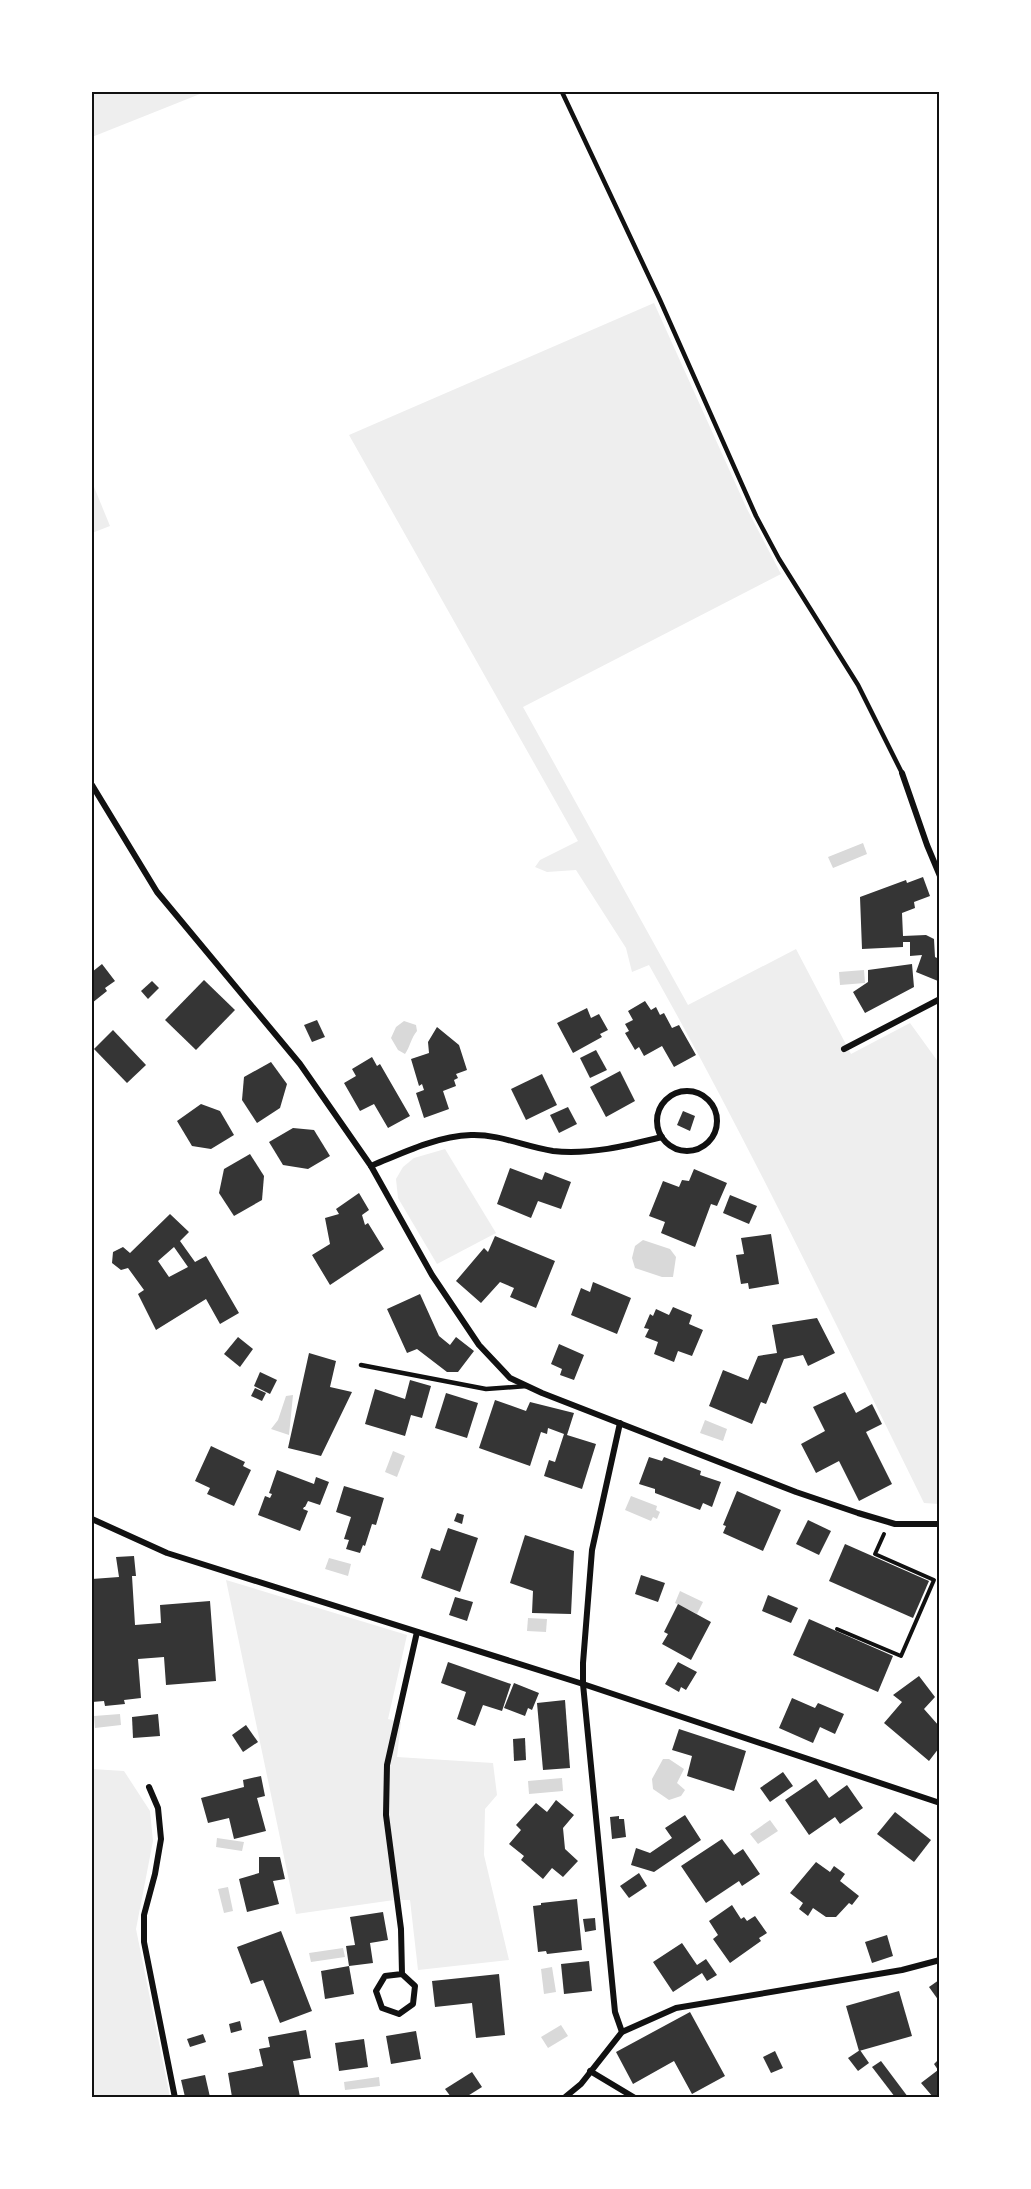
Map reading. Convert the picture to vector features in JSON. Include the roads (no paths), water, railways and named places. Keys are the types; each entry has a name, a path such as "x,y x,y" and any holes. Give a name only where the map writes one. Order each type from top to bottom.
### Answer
{"street":[{"path":"902,773 939,876"},
{"path":"92,785 157,892 233,980 300,1064 371,1166 432,1275 479,1345 510,1378 796,1492 888,1522 915,1525 939,1524"},
{"path":"844,1049 939,999"},
{"path":"689,1090 706,1097 713,1105 716,1111 717,1128 713,1138 705,1146 696,1150 681,1150 669,1145 662,1137 657,1117 666,1098 689,1090"},
{"path":"371,1166 412,1148 471,1135 494,1137 552,1150 573,1152 590,1152 662,1137"},
{"path":"620,1423 592,1550 583,1684 615,2012 622,2032"},
{"path":"92,1519 167,1553 583,1684 939,1803"},
{"path":"402,1974 385,1976 376,1991 382,2008 399,2013 413,2004 415,1986 402,1974 401,1929 386,1815 387,1765 417,1632"},
{"path":"148,1787 158,1808 161,1839 144,1915 144,1941 176,2097"},
{"path":"564,2097 580,2084 622,2032 676,2008 902,1970 939,1960"},
{"path":"590,2071 635,2097"}],"lane":[{"path":"562,92 660,300 756,516 779,559 858,685 902,773"},
{"path":"361,1365 486,1389 527,1386"}]}
